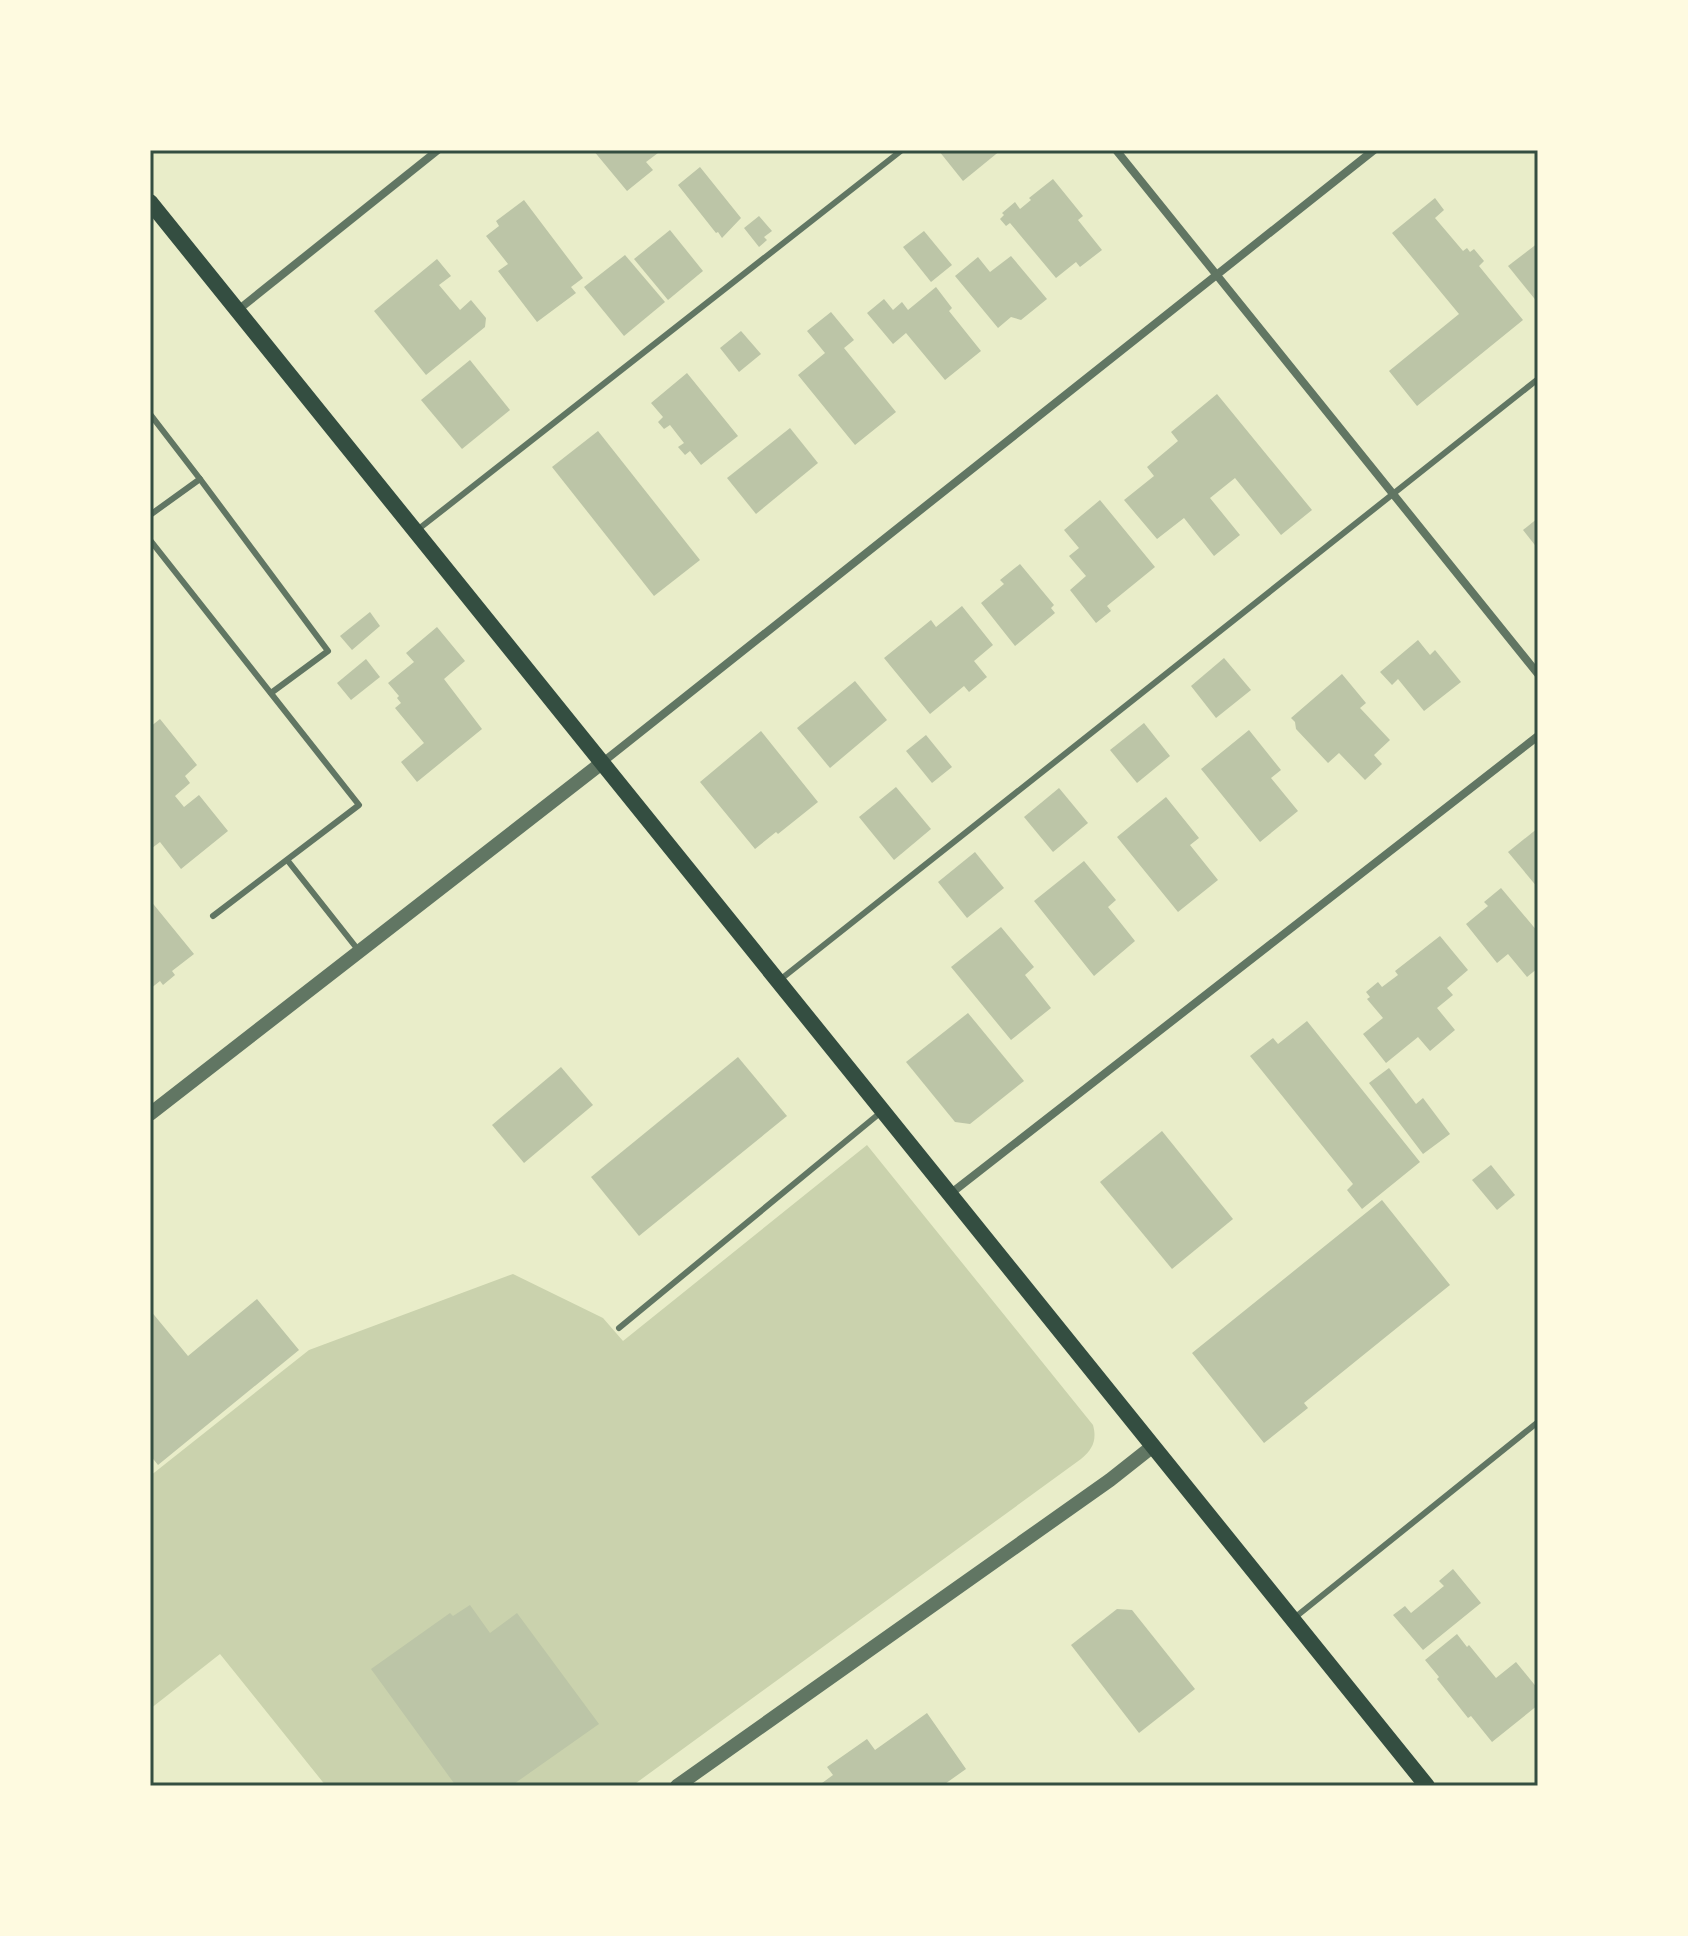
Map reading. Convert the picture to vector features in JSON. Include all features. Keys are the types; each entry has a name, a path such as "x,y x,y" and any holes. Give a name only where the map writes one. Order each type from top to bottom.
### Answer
{"main road":[{"path":"150,202 1427,1786"}],"street":[{"path":"237,311 438,150"},
{"path":"1116,150 1538,674"},
{"path":"150,1114 603,762 1374,150"},
{"path":"950,1194 1538,736"},
{"path":"677,1786 1097,1489 1153,1446"}],"lane":[{"path":"416,531 902,150"},
{"path":"778,981 1538,379"},
{"path":"150,414 328,651 271,693"},
{"path":"150,515 200,479"},
{"path":"150,540 359,805 213,916"},
{"path":"288,861 359,951"},
{"path":"619,1328 883,1111"},
{"path":"1293,1619 1538,1422"}],"green space":[{"path":"867,1145 1093,1425 1093,1444 1081,1459 632,1786 326,1786 220,1654 150,1709 150,1476 309,1350 513,1274 603,1318 623,1341"}],"building":[{"path":"593,150 662,150 646,162 653,170 627,191"},
{"path":"941,150 1001,150 963,181"},
{"path":"700,167 741,218 722,238 678,185"},
{"path":"1053,179 1083,216 1078,220 1102,250 1080,267 1076,262 1056,278 1010,223 1006,226 1000,219 1004,215 1002,213 1015,202 1020,209"},
{"path":"1435,198 1444,210 1435,218 1463,251 1474,249 1484,261 1479,266 1523,320 1417,406 1389,371 1459,314 1392,233"},
{"path":"524,200 583,278 571,287 576,293 537,322 498,271 508,264 486,236 499,226 496,221"},
{"path":"759,216 772,231 764,237 767,240 759,247 744,228"},
{"path":"670,230 703,271 668,300 634,259"},
{"path":"924,231 952,265 931,282 903,247"},
{"path":"1538,243 1538,303 1508,266"},
{"path":"625,255 665,302 624,336 584,287"},
{"path":"1011,256 1047,299 1021,320 1011,317 998,328 955,276 978,257 990,272"},
{"path":"437,259 451,276 439,285 460,310 471,300 486,318 485,327 426,375 374,311"},
{"path":"936,287 952,308 949,311 981,351 945,380 906,333 893,344 867,313 884,299 893,310 902,302 908,310"},
{"path":"831,312 854,340 844,348 896,412 855,445 798,375 825,353 807,331"},
{"path":"741,331 761,354 739,372 720,348"},
{"path":"470,360 510,410 462,449 421,400"},
{"path":"687,373 738,436 701,465 690,451 685,455 678,447 684,443 670,425 664,429 658,422 663,417 651,403"},
{"path":"1217,394 1312,510 1281,535 1235,478 1210,498 1240,535 1214,556 1184,518 1157,539 1124,500 1154,476 1147,467 1178,441 1171,432"},
{"path":"790,428 818,463 756,514 727,478"},
{"path":"598,431 700,560 654,596 552,467"},
{"path":"1100,500 1155,567 1107,606 1111,611 1096,623 1070,590 1086,576 1069,556 1079,548 1064,530"},
{"path":"1538,518 1538,549 1523,530"},
{"path":"1020,564 1054,605 1051,608 1055,613 1015,646 981,603 1004,584 1000,580"},
{"path":"962,606 993,645 974,661 987,677 969,692 964,686 930,714 884,658 931,620 936,627"},
{"path":"370,612 380,626 352,650 340,636"},
{"path":"437,627 465,661 444,679 482,729 417,782 401,762 424,743 395,708 401,703 388,683 414,662 406,653"},
{"path":"1418,640 1430,655 1435,650 1461,682 1424,711 1398,679 1392,685 1380,672"},
{"path":"1224,658 1251,690 1216,718 1191,686"},
{"path":"366,659 380,677 351,700 337,683"},
{"path":"1342,674 1366,703 1360,708 1390,740 1374,755 1382,764 1365,780 1339,753 1328,763 1296,729 1291,718"},
{"path":"855,681 887,720 830,768 797,728"},
{"path":"160,719 197,765 185,776 190,783 175,796 184,807 199,795 228,831 181,869 160,842 152,848 150,846 150,727"},
{"path":"1144,723 1170,756 1137,783 1110,750"},
{"path":"1249,730 1281,770 1271,778 1298,811 1260,842 1201,769"},
{"path":"761,731 818,802 755,849 700,782"},
{"path":"926,735 952,767 932,783 906,751"},
{"path":"896,787 931,829 894,860 859,817"},
{"path":"1059,788 1088,823 1053,852 1024,817"},
{"path":"1166,797 1199,838 1190,845 1218,880 1178,912 1117,837"},
{"path":"1538,828 1538,888 1508,852"},
{"path":"975,852 1004,888 967,918 938,882"},
{"path":"1084,861 1116,900 1108,907 1135,941 1094,976 1034,901"},
{"path":"1501,888 1538,932 1538,968 1527,977 1508,954 1497,963 1466,924 1488,906 1484,902"},
{"path":"150,900 194,954 172,971 175,975 163,985 160,981 150,989"},
{"path":"1001,927 1034,967 1025,975 1051,1008 1011,1040 951,967"},
{"path":"1440,936 1468,970 1447,988 1453,995 1437,1008 1455,1030 1430,1051 1418,1037 1386,1063 1363,1034 1383,1018 1367,999 1370,997 1366,992 1378,982 1382,987 1398,975 1395,971"},
{"path":"968,1013 1024,1081 970,1124 955,1122 906,1062"},
{"path":"1307,1021 1420,1162 1362,1209 1347,1190 1353,1184 1250,1056 1273,1038 1278,1044"},
{"path":"738,1057 787,1116 639,1236 591,1177"},
{"path":"561,1067 593,1105 524,1163 492,1125"},
{"path":"1389,1068 1416,1104 1423,1098 1450,1134 1423,1154 1369,1083"},
{"path":"1162,1131 1233,1219 1172,1269 1100,1182"},
{"path":"1491,1165 1515,1195 1497,1210 1472,1180"},
{"path":"1382,1200 1450,1285 1304,1403 1308,1408 1264,1443 1192,1353"},
{"path":"257,1299 299,1350 158,1465 150,1455 150,1310 188,1356"},
{"path":"1453,1569 1481,1603 1423,1650 1393,1615 1405,1606 1411,1613 1444,1586 1439,1581"},
{"path":"470,1605 490,1633 517,1613 599,1724 511,1786 456,1786 371,1669 450,1613 453,1616"},
{"path":"1117,1609 1132,1610 1195,1689 1139,1733 1071,1645"},
{"path":"1457,1634 1496,1678 1516,1662 1538,1689 1538,1705 1492,1742 1471,1716 1468,1718 1425,1660"},
{"path":"927,1713 966,1769 942,1786 818,1786 833,1775 827,1767 867,1739 875,1750"}]}
